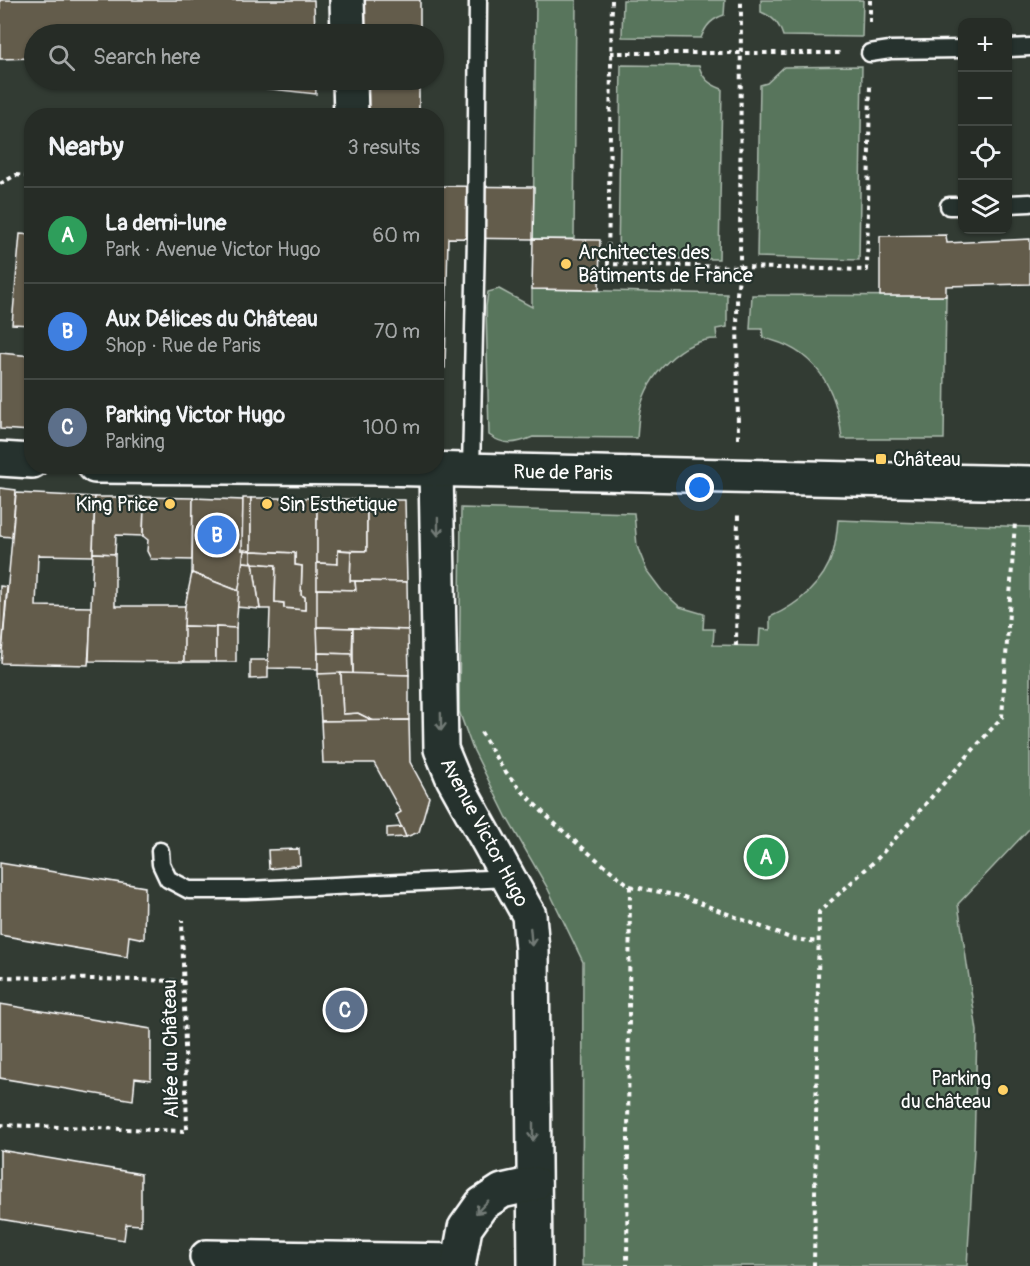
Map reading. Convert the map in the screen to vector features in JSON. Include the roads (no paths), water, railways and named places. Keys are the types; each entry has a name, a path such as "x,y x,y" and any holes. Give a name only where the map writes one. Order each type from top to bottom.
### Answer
{"street":[{"path":"347,0 348,24"},
{"path":"350,90 351,108"},
{"path":"0,459 24,460"},
{"name":"Rue de Paris","path":"444,469 1024,483"},
{"name":"Avenue Victor Hugo","path":"436,474 441,749 453,778 529,915 535,1266"},
{"path":"207,1257 460,1263 465,1228 482,1204 502,1191 534,1184"}],"lane":[{"path":"471,470 478,0"},
{"path":"1012,48 1030,47"},
{"path":"870,53 890,50 958,50"},
{"path":"1012,204 1030,203"},
{"path":"160,851 161,864 168,879 189,890 246,890 509,878"}],"place":[{"name":"Architectes des Bâtiments de France","path":"566,264"},
{"name":"Château","path":"881,459"},
{"name":"King Price","path":"170,504"},
{"name":"Sin Esthetique","path":"267,504"},
{"name":"Aux Délices du Château","path":"217,535"},
{"name":"La demi-lune","path":"766,857"},
{"name":"Parking Victor Hugo","path":"345,1010"},
{"name":"Parking du château","path":"1003,1090"}]}
